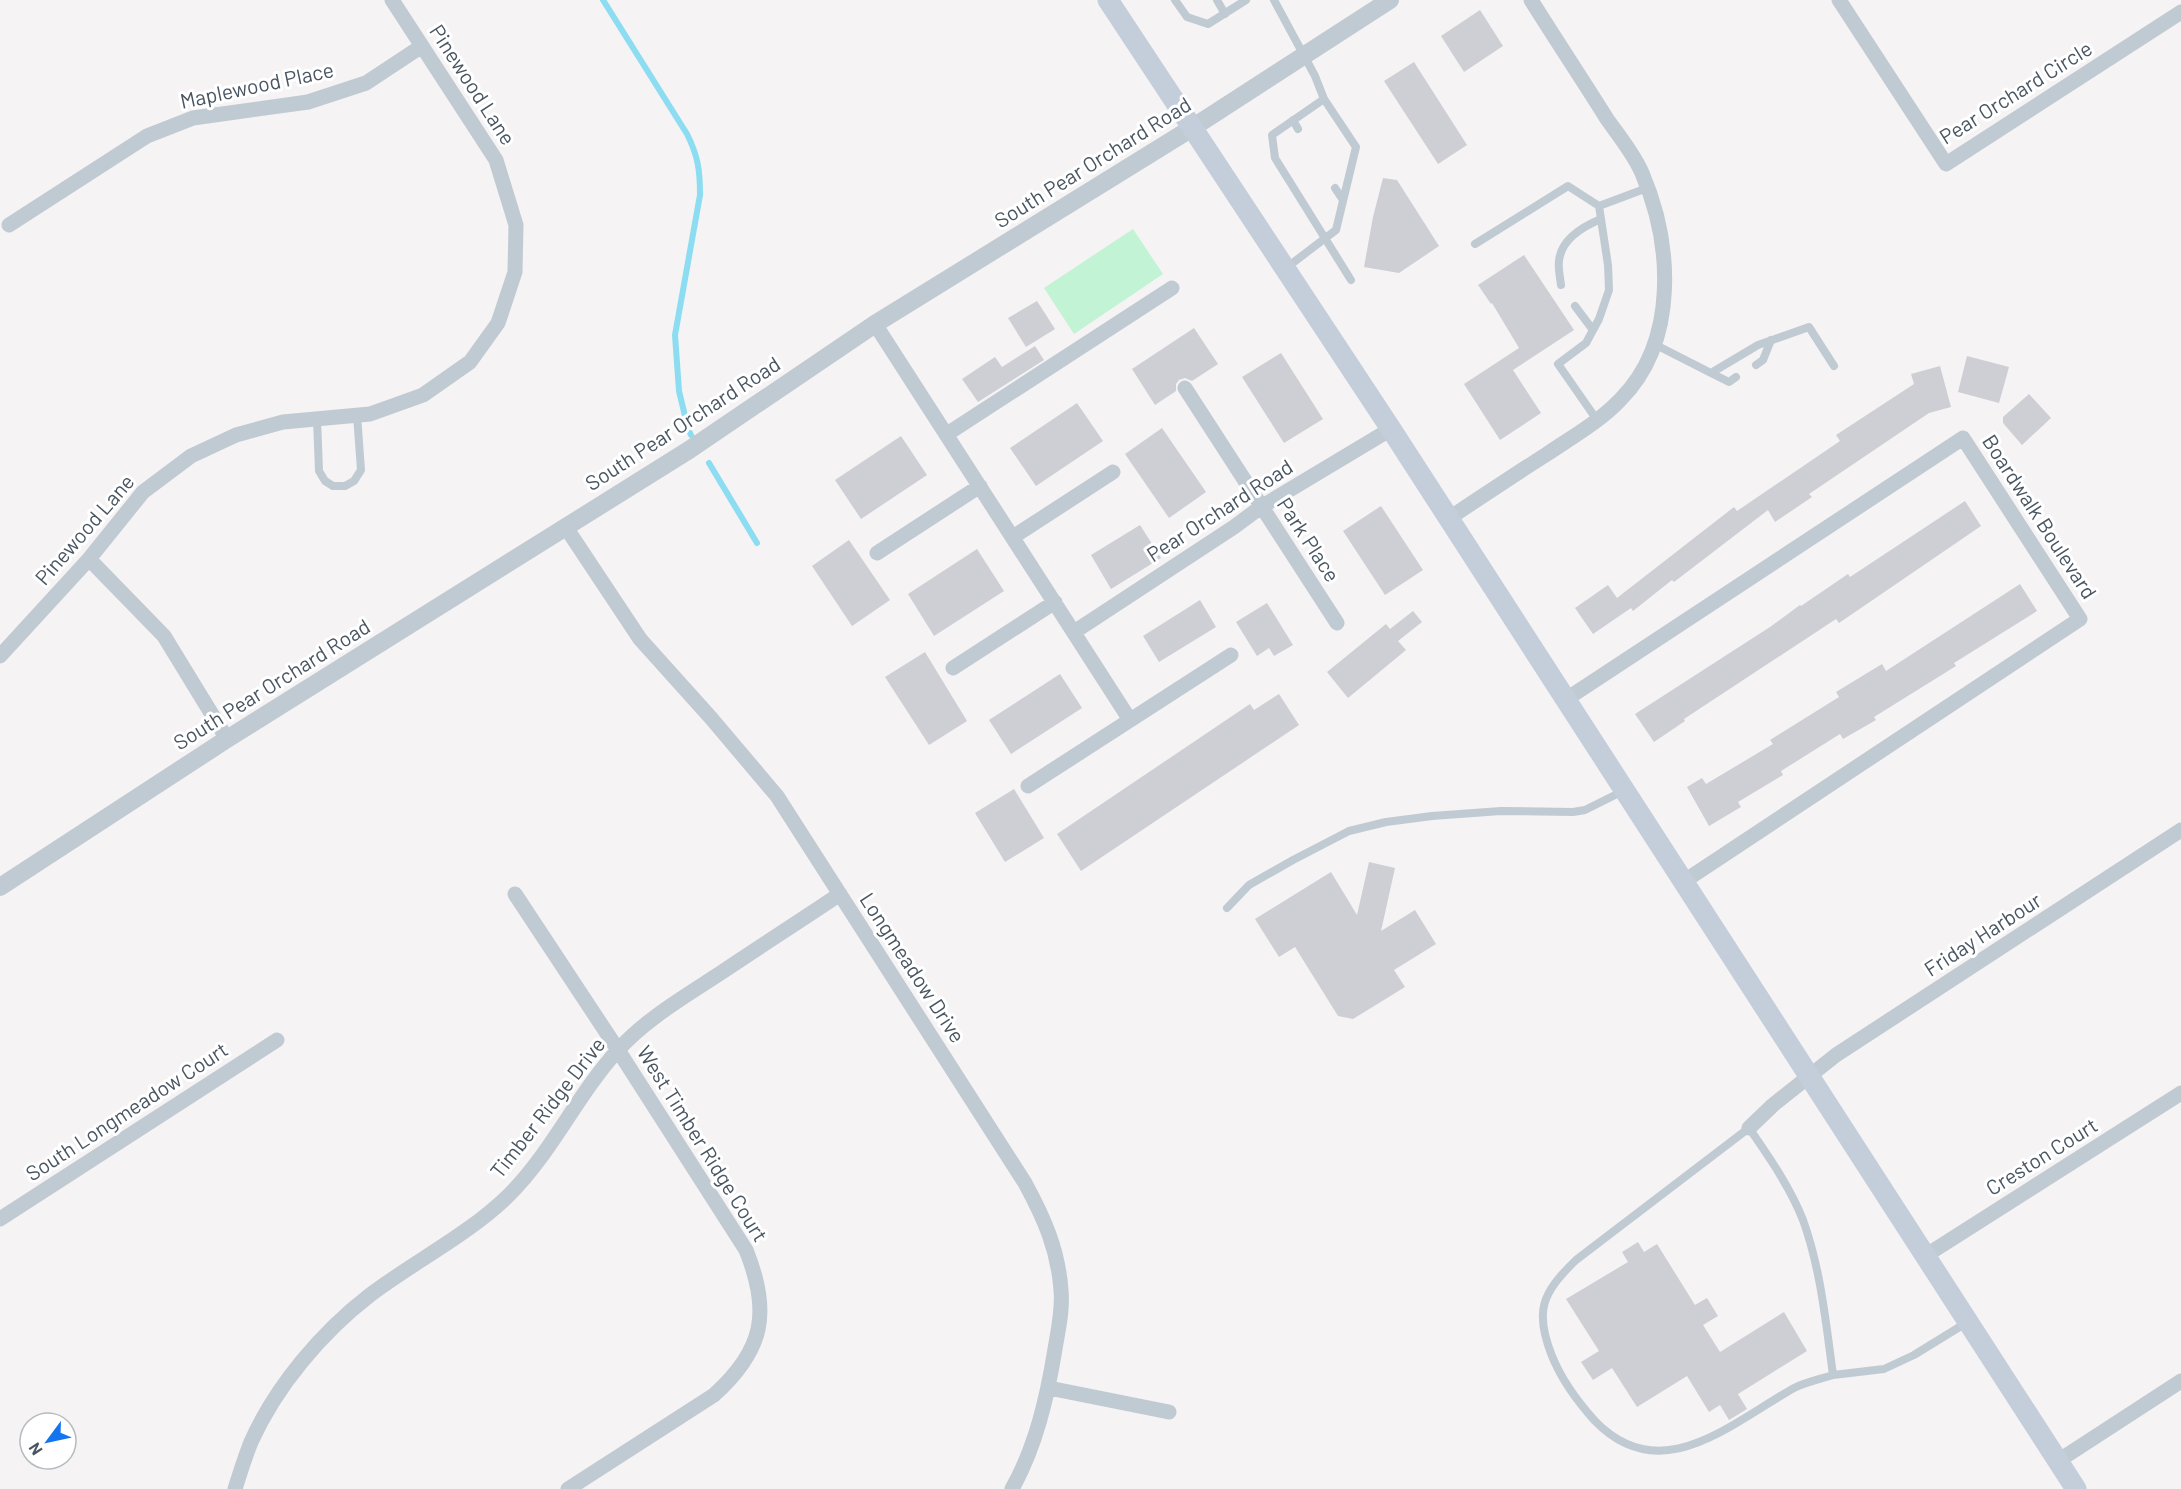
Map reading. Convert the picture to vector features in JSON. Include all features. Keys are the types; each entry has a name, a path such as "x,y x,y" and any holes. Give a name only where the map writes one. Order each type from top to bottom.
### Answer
{"main road":[{"path":"1108,0 1391,429 2076,1489"}],"street":[{"name":"Pinewood Lane","path":"0,656 89,560 143,492 190,456 236,435 283,422 370,414 423,395 470,362 498,323 515,272 516,225 496,160 392,0"},
{"name":"South Pear Orchard Road","path":"0,887 227,739 689,450 875,324 1192,128 1390,0"},
{"path":"1448,519 1597,420 1621,399 1641,373 1654,344 1663,313 1662,243 1654,206 1641,171 1531,0"},
{"name":"Pear Orchard Circle","path":"1839,0 1946,164 2181,11 2175,0"},
{"name":"Maplewood Place","path":"9,225 147,136 193,118 308,102 366,83 422,46"},
{"path":"947,434 1172,288"},
{"path":"875,324 1130,720"},
{"name":"Park Place","path":"1185,388 1337,623"},
{"name":"Pear Orchard Road","path":"1074,632 1261,507 1391,429"},
{"name":"Boardwalk Boulevard","path":"1565,700 1963,438 2035,549 2080,619 1683,882"},
{"path":"1013,537 1113,472"},
{"path":"877,553 981,486"},
{"name":"Longmeadow Drive","path":"565,526 640,639 777,796 1025,1183 1044,1220 1055,1254 1061,1292 1058,1334 1049,1388 1036,1435 1012,1489"},
{"path":"89,560 164,636 227,739"},
{"path":"953,668 1055,602"},
{"path":"1028,786 1231,655"},
{"name":"Friday Harbour","path":"1749,1128 1773,1105 1836,1055 2181,830"},
{"name":"West Timber Ridge Court","path":"515,894 746,1250 756,1276 760,1301 759,1322 753,1344 745,1362 732,1379 714,1395 568,1489"},
{"name":"Timber Ridge Drive","path":"235,1489 252,1442 270,1407 312,1349 344,1317 371,1295 467,1230 509,1195 542,1157 587,1088 618,1050 642,1027 840,894"},
{"name":"South Longmeadow Court","path":"0,1219 277,1040"},
{"name":"Creston Court","path":"1925,1256 2181,1094"},
{"path":"2058,1461 2181,1381"},
{"path":"1049,1388 1169,1412"}],"lane":[{"path":"1175,0 1187,18 1208,24 1246,0"},
{"path":"1217,0 1225,14"},
{"path":"1274,0 1315,76 1324,99 1356,147 1336,231 1285,268"},
{"path":"1324,99 1272,135 1275,158 1351,280"},
{"path":"1293,120 1298,129"},
{"path":"1475,244 1568,186 1599,206 1608,265 1609,290 1586,343 1558,364 1597,420"},
{"path":"1335,188 1343,200"},
{"path":"1599,206 1647,188"},
{"path":"1561,285 1559,260 1564,247 1581,228 1601,219"},
{"path":"1575,306 1593,330"},
{"path":"1711,373 1758,345 1809,327 1834,366"},
{"path":"1756,365 1763,360 1771,340"},
{"path":"1654,344 1729,382 1736,377"},
{"path":"317,419 319,471 325,481 333,486 345,486 354,481 361,470 357,415"},
{"path":"1227,908 1249,885 1350,831 1386,822 1432,816 1501,811 1573,812 1585,810 1624,791"},
{"path":"1833,1375 1820,1287 1802,1220 1780,1174 1749,1128 1576,1260 1554,1281 1544,1302 1543,1328 1553,1357 1571,1393 1602,1429 1624,1445 1644,1453 1660,1455 1678,1453 1705,1442 1796,1387 1833,1375 1884,1369 1914,1355 1968,1322"}],"green space":[{"path":"1133,229 1163,274 1074,334 1044,288"}],"building":[{"path":"1480,10 1503,46 1464,72 1441,36"},
{"path":"1414,62 1467,145 1438,164 1384,81"},
{"path":"1383,178 1397,180 1439,246 1399,273 1364,267"},
{"path":"1524,255 1574,330 1513,370 1541,413 1500,440 1464,384 1519,348 1492,303 1478,285"},
{"path":"1037,301 1055,329 1026,347 1008,318"},
{"path":"1194,328 1218,364 1192,381 1185,378 1179,380 1176,384 1176,391 1155,405 1132,369"},
{"path":"1035,346 1044,360 978,402 962,379 995,357 1002,367"},
{"path":"1281,353 1323,419 1284,443 1242,377"},
{"path":"1967,356 2009,367 1999,403 1958,392"},
{"path":"1940,366 1951,407 1929,413 1809,494 1812,497 1775,522 1768,510 1674,582 1672,580 1633,611 1631,608 1593,634 1575,608 1608,585 1617,598 1734,507 1737,511 1840,441 1836,435 1914,384 1911,374"},
{"path":"2029,394 2051,418 2022,445 2003,423 2003,417"},
{"path":"1077,403 1103,441 1036,486 1010,448"},
{"path":"1162,428 1206,492 1169,518 1125,454"},
{"path":"901,436 927,475 861,519 835,480"},
{"path":"1965,501 1981,526 1839,623 1836,619 1684,719 1685,721 1654,742 1635,714 1848,574 1850,577"},
{"path":"1381,506 1423,570 1385,595 1343,531"},
{"path":"1140,525 1161,558 1111,589 1091,555"},
{"path":"849,540 890,600 852,626 812,566"},
{"path":"977,549 1004,591 934,636 908,594"},
{"path":"2020,584 2037,611 1954,663 1956,666 1874,717 1876,720 1843,739 1840,734 1781,771 1783,775 1738,802 1741,807 1709,826 1687,787 1702,778 1706,784 1773,744 1770,740 1839,697 1836,692 1882,664 1886,671"},
{"path":"1200,600 1216,627 1159,662 1143,636"},
{"path":"1267,603 1293,645 1274,656 1269,648 1257,656 1236,622"},
{"path":"1413,611 1422,622 1398,641 1406,650 1348,698 1327,672 1386,624 1390,629"},
{"path":"925,652 967,721 929,745 885,677"},
{"path":"1060,674 1082,708 1011,754 989,720"},
{"path":"1279,694 1299,725 1081,871 1057,834 1250,704 1254,710"},
{"path":"1014,789 1044,838 1005,862 975,813"},
{"path":"1369,862 1395,868 1381,931 1415,910 1436,944 1394,970 1405,987 1353,1019 1338,1016 1295,947 1279,957 1255,919 1331,872 1357,915"},
{"path":"1638,1242 1644,1252 1657,1244 1695,1305 1707,1298 1718,1316 1703,1325 1720,1352 1784,1312 1807,1351 1738,1394 1747,1409 1729,1420 1720,1405 1709,1412 1687,1376 1637,1407 1612,1368 1593,1380 1581,1362 1599,1351 1566,1299 1628,1262 1622,1252"}],"waterway":[{"path":"603,0 687,134 698,163 700,195 675,335 679,391 685,416"},
{"path":"688,429 691,435"},
{"path":"709,463 757,543"}]}
